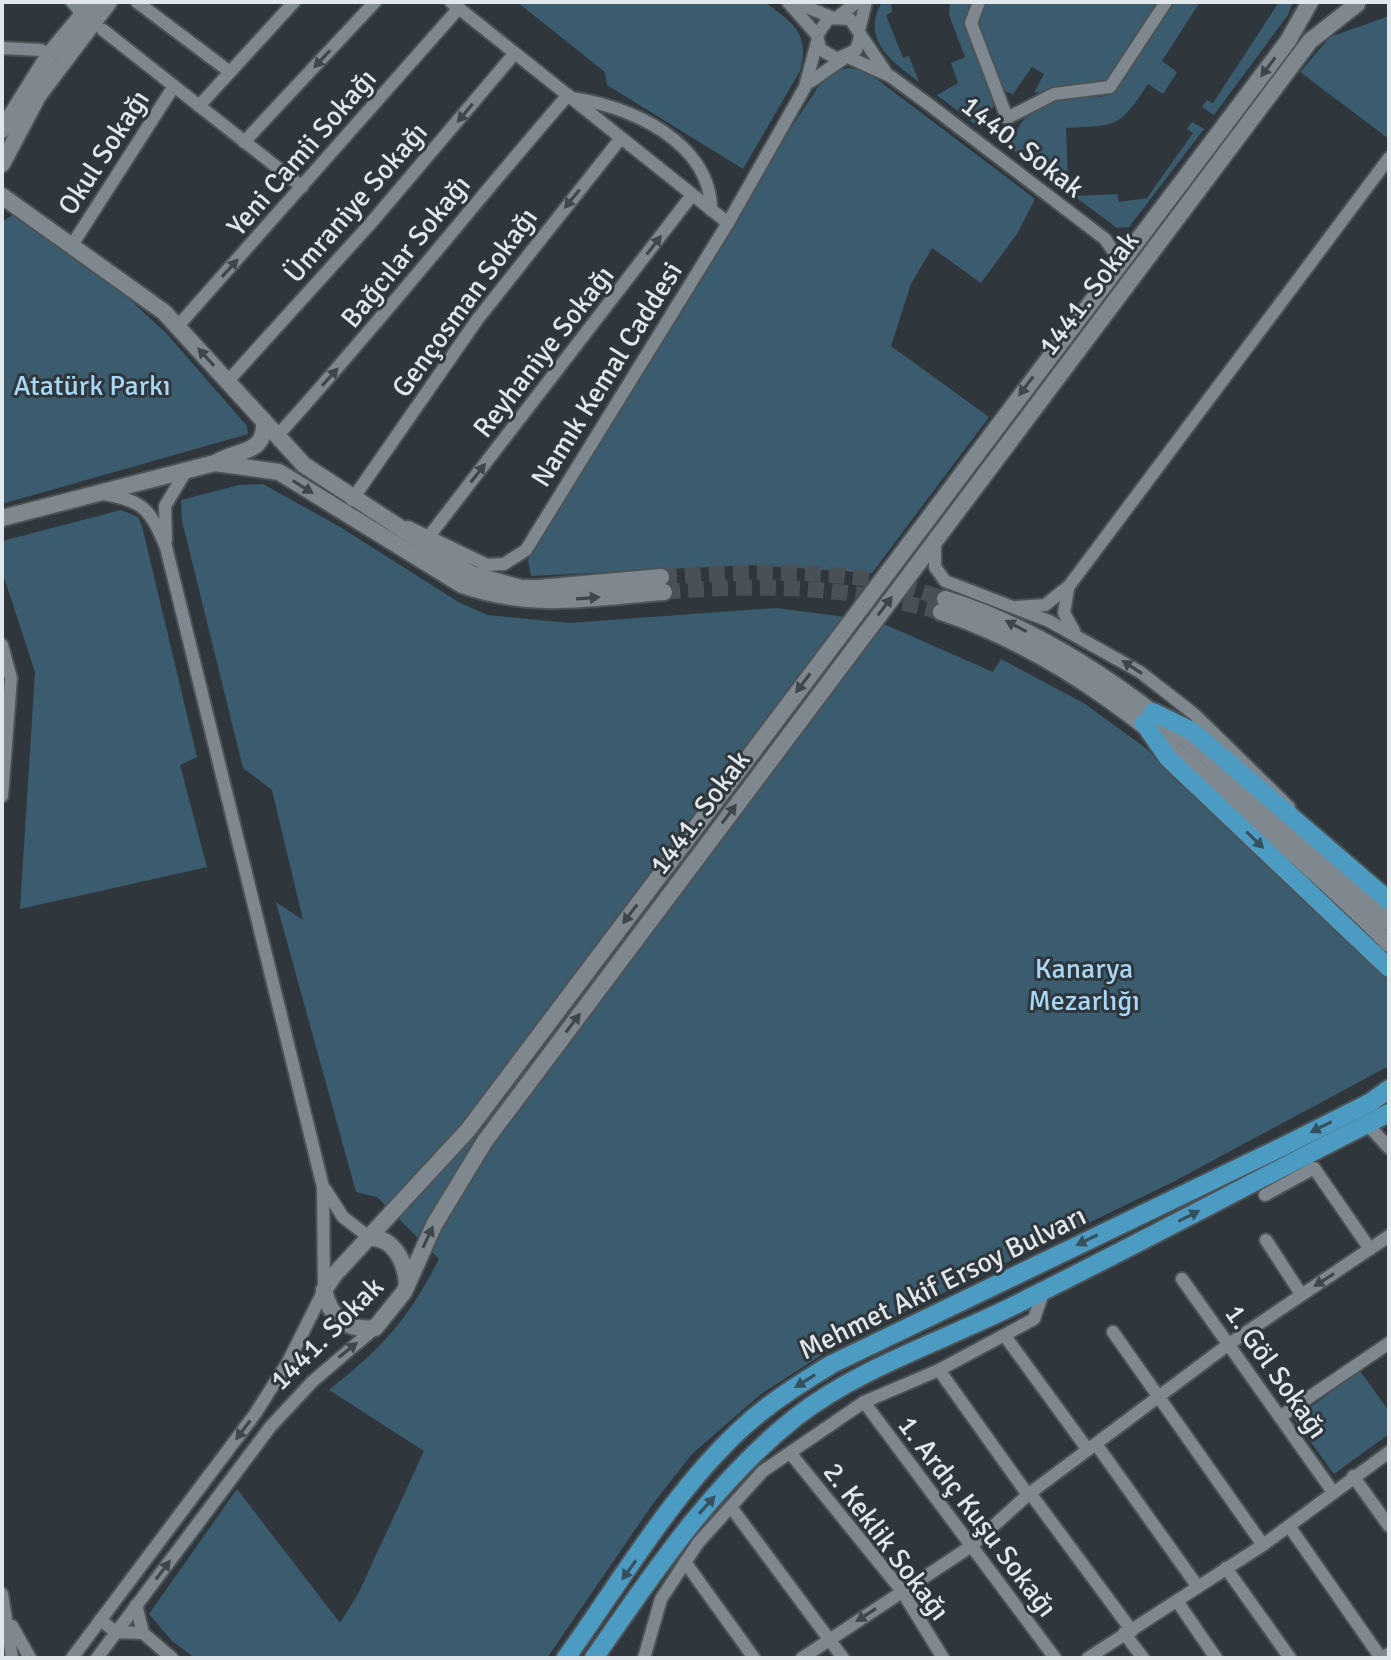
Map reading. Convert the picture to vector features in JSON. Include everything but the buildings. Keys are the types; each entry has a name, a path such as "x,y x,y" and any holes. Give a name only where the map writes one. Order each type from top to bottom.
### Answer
{"main road":[{"path":"1149,717 1192,731 1389,901"},
{"path":"1149,717 1168,758 1389,968"},
{"name":"Mehmet Akif Ersoy Bulvarı","path":"566,1658 685,1491 742,1428 793,1388 832,1364 1294,1141 1371,1102 1389,1089"},
{"name":"Mehmet Akif Ersoy Bulvarı","path":"594,1658 698,1516 744,1464 797,1417 849,1383 1044,1290 1389,1113"}],"street":[{"path":"2,130 49,55 89,14 109,2"},
{"path":"137,2 230,72"},
{"path":"199,106 294,2"},
{"path":"244,142 375,2"},
{"path":"790,2 850,19 890,76"},
{"path":"790,2 817,38 824,54 845,58 890,76"},
{"path":"805,87 813,69 817,38 823,22 857,2"},
{"path":"805,87 826,67 856,50 866,2"},
{"path":"979,2 971,23 1007,118 1054,94 1110,87 1166,2"},
{"name":"1441. Sokak","path":"72,1655 264,1401 324,1290 352,1254 468,1130 1126,252 1288,41 1310,2"},
{"name":"1441. Sokak","path":"97,1658 271,1426 313,1381 375,1328 407,1286 449,1196 485,1141 1310,41 1354,3"},
{"path":"455,5 728,223"},
{"name":"Yeni Camii Sokağı","path":"178,326 302,187 455,5"},
{"path":"89,14 302,187"},
{"path":"2,164 38,96 89,14"},
{"path":"2,48 41,50 49,55"},
{"name":"Ümraniye Sokağı","path":"228,381 371,223 515,53"},
{"name":"1440. Sokak","path":"890,76 1126,252"},
{"name":"Okul Sokağı","path":"72,245 174,86"},
{"name":"Namık Kemal Caddesi","path":"430,535 487,565 504,564 526,550 728,223 805,87"},
{"path":"569,96 613,105 672,139 704,174 711,193 711,210"},
{"name":"Bağcılar Sokağı","path":"278,435 360,344 569,96"},
{"name":"Gençosman Sokağı","path":"352,500 477,320 621,138"},
{"path":"1017,607 1045,605 1069,586 1389,158"},
{"name":"Reyhaniye Sokağı","path":"430,535 692,195"},
{"path":"2,196 164,312 296,454 304,465 352,500 471,574 510,586 538,588 662,585 537,601 494,596 462,585 279,472 272,464 274,455 285,448 296,454"},
{"path":"1105,239 1141,265"},
{"path":"2,518 215,463 258,445 263,438 264,421"},
{"path":"215,463 279,472"},
{"path":"166,547 165,506 186,471"},
{"path":"97,493 139,502 151,513 166,547 323,1187 324,1290 329,1308 340,1322 358,1328 375,1328"},
{"path":"2,527 27,512"},
{"path":"375,514 430,535"},
{"path":"936,539 935,567 945,581 1017,607 1081,637 1140,672 1177,700 1272,786 1311,834"},
{"path":"1069,586 1064,613 1070,626 1081,637"},
{"path":"943,606 1014,624 1149,717 1385,933"},
{"path":"2,645 11,678 2,796"},
{"path":"1367,1124 1389,1148"},
{"path":"1265,1195 1314,1168 1370,1249"},
{"path":"323,1187 343,1217 370,1238 386,1242 398,1254 407,1286"},
{"path":"802,1658 970,1547 1029,1494 1229,1344 1389,1236"},
{"path":"1266,1240 1301,1294"},
{"name":"1. Göl Sokağı","path":"1182,1279 1333,1492"},
{"path":"644,1658 661,1599 685,1562 763,1471 864,1402 939,1370 1034,1319 1044,1290"},
{"path":"1113,1332 1263,1545"},
{"path":"1005,1336 1198,1587"},
{"path":"1280,1417 1389,1343"},
{"path":"939,1370 1128,1632 1143,1658"},
{"name":"1. Ardıç Kuşu Sokağı","path":"864,1402 1055,1658"},
{"path":"1088,1658 1263,1545 1389,1452"},
{"name":"2. Keklik Sokağı","path":"791,1454 902,1591 943,1658"},
{"path":"1353,1476 1389,1526"},
{"path":"731,1507 843,1658"},
{"path":"1289,1526 1385,1657"},
{"path":"685,1562 754,1658"},
{"path":"1226,1568 1290,1658"},
{"path":"2,1594 12,1658"},
{"path":"1177,1601 1216,1658"},
{"path":"136,1605 143,1633 172,1658"},
{"path":"6,1612 21,1647 30,1658"},
{"path":"100,1620 116,1632 143,1633"}],"green space":[{"path":"517,2 765,2 797,30 803,58 800,71 743,169 607,85 605,72"},
{"path":"882,2 891,2 892,12 886,15 903,58 909,56 919,82 890,57 877,38 876,15"},
{"path":"950,2 970,2 964,25 994,105 981,129 937,95 958,83 951,63 965,57 949,15"},
{"path":"987,2 1157,2 1105,81 1034,93 1044,74 1032,67 1013,94 1004,91 978,23"},
{"path":"1174,2 1200,2 1162,61 1177,72 1163,94 1148,84 1130,109 1115,122 1066,128 1068,179 1052,179 1008,146 1022,122 1036,108 1055,101 1099,97 1114,92"},
{"path":"1279,2 1293,2 1288,15 1214,115 1202,107 1207,100 1213,103"},
{"path":"1389,16 1389,139 1300,72 1330,37"},
{"path":"848,68 866,71 1035,199 1017,234 981,283 932,248 911,284 891,346 989,417 872,573 749,565 531,576 528,560 728,223 818,87 833,72"},
{"path":"1192,122 1204,129 1129,227 1117,228 1074,196 1117,194 1119,202 1147,198 1193,133 1187,129"},
{"name":"Atatürk Parkı","path":"14,214 116,287 166,333 247,426 248,434 2,504 2,222"},
{"name":"Kanarya Mezarlığı","path":"263,484 340,527 460,603 488,615 569,623 776,608 877,621 993,672 1001,659 1085,704 1143,746 1389,973 1389,1066 1171,1183 842,1342 761,1394 692,1454 652,1505 547,1658 195,1658 172,1641 149,1614 237,1489 340,1623 359,1592 424,1451 329,1390 392,1332 416,1300 439,1259 377,1197 356,1192 276,902 303,920 272,790 243,768 182,521 181,500 239,485"},
{"path":"121,510 138,517 142,526 197,757 180,765 207,867 20,909 35,672 2,571 2,541"},
{"path":"1360,1371 1389,1411 1389,1434 1334,1474 1294,1419"}],"tunnel":[{"path":"661,577 745,573 830,575 885,582 945,599"},
{"path":"664,592 735,588 803,589 871,597 941,612"}]}
